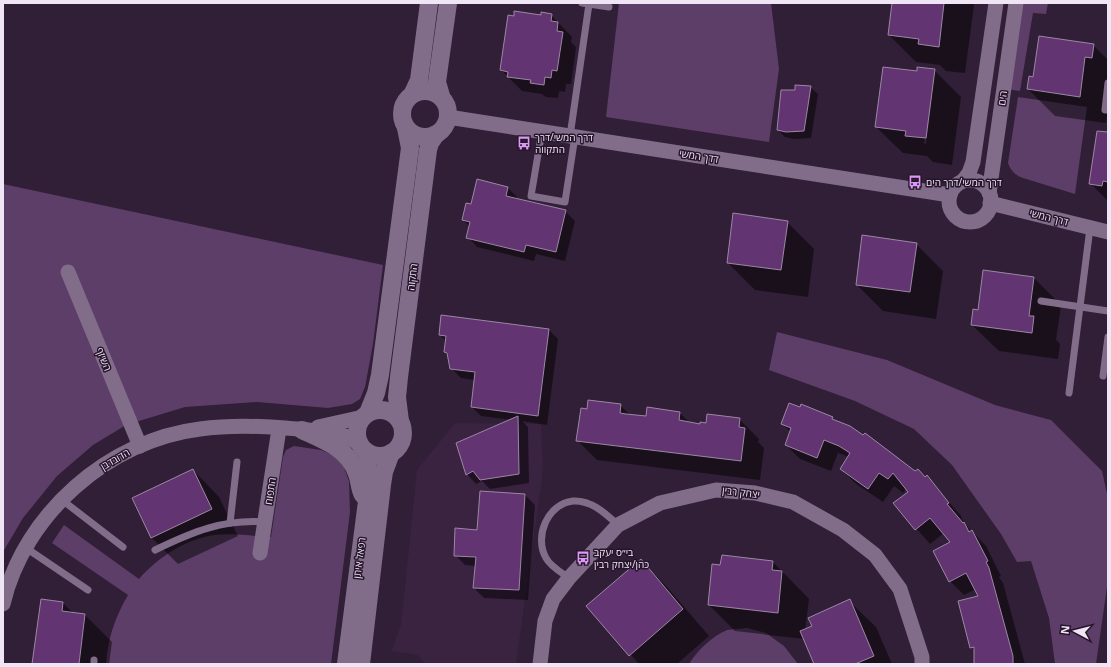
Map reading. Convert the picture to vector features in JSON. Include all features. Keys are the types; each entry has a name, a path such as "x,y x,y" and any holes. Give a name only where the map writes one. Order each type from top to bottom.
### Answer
{"street":[{"path":"429,3 419,80 413,93 405,100 402,111 403,122 406,128 418,136 426,137 436,134 444,127 448,117 447,106 441,96 437,82 448,3"},
{"name":"הים","path":"963,181 973,162 996,3"},
{"name":"הים","path":"989,198 1016,3"},
{"path":"413,93 428,90 441,96"},
{"name":"דדך המשי","path":"448,117 950,195"},
{"name":"התקוה","path":"366,415 376,393 381,367 410,148 406,128"},
{"name":"התקוה","path":"400,422 397,397 398,377 428,150 430,143 436,134"},
{"path":"972,180 984,185 989,198 986,212 980,218 970,221 964,220 958,218 952,211 950,205 950,195 955,186 963,181 972,180"},
{"name":"דרך המשי","path":"989,198 1108,232"},
{"name":"השיזף","path":"68,272 140,446"},
{"path":"375,410 386,411 393,414 400,422 403,432 402,439 399,446 391,453 377,456 363,448 357,430 366,415 375,410"},
{"name":"הדובדבן","path":"299,430 366,415"},
{"name":"הדובדבן","path":"3,604 6,589 16,564 49,513 92,473 113,459 140,446 167,436 198,429 230,426 330,432 345,436 363,448"},
{"name":"התפוח","path":"260,553 280,429"},
{"path":"299,430 330,442 349,460 357,474 360,490 367,502"},
{"name":"רפאל איתן","path":"346,664 369,486 363,448"},
{"name":"רפאל איתן","path":"361,664 384,472 391,453"},
{"name":"יצחק רבין","path":"540,664 545,621 553,599 569,578 618,525 660,503 716,490 755,493 793,502 844,530 875,555 900,589 922,657 922,664"}],"lane":[{"path":"542,131 531,196 565,202 573,136 585,4 609,7"},
{"path":"1108,84 1105,110 1108,110"},
{"path":"1069,392 1090,228"},
{"path":"1041,301 1108,311"},
{"path":"1103,376 1108,337"},
{"path":"230,523 237,462"},
{"path":"62,500 123,547"},
{"path":"569,578 546,560 541,545 542,530 550,515 560,506 573,501 587,503 600,509 618,525"},
{"path":"156,550 194,531 230,523 265,522"},
{"path":"26,548 88,590"}],"shaded area":[{"path":"619,3 771,3 779,69 769,142 606,117"},
{"path":"1019,3 1048,3 1046,14 1033,13 1020,91 1006,89"},
{"path":"1018,97 1087,107 1075,194 1023,178 1010,168 1008,163"},
{"path":"3,184 383,265 373,344 365,387 360,399 352,404 328,408 257,402 185,407 126,425 93,445 57,476 23,518 3,552"},
{"path":"777,332 887,360 995,405 1051,420 1102,471 1108,498 1108,580 1096,664 1055,664 1049,618 1031,561 1017,562 1001,534 952,465 914,429 855,401 769,370"},
{"path":"455,423 541,424 543,471 516,664 425,664 418,655 391,651 401,625 417,470"},
{"path":"294,446 321,450 334,456 343,465 349,481 350,512 331,664 106,664 108,645 113,628 119,611 128,595 52,543 64,525 139,579 146,571 173,550 194,540 222,534 271,537 283,457 286,450"},
{"path":"747,628 766,633 784,646 798,664 689,664 696,654 716,636 727,630"}],"building":[{"path":"892,3 944,3 939,47 918,44 919,39 888,35"},
{"path":"514,11 541,15 541,12 552,14 551,21 558,22 557,31 563,32 557,71 552,70 551,78 545,77 544,85 530,83 531,80 507,77 508,72 500,70 508,15 514,16"},
{"path":"1039,36 1094,44 1092,58 1085,57 1080,97 1027,89 1029,76 1033,77"},
{"path":"883,67 917,71 917,67 935,69 926,138 905,136 906,131 875,127"},
{"path":"795,85 811,86 804,131 786,132 777,130 781,90 795,90"},
{"path":"1097,131 1108,132 1108,182 1103,181 1102,186 1089,184"},
{"path":"477,179 508,187 506,196 566,210 556,252 526,245 524,252 466,238 470,222 462,220 466,203 471,204"},
{"path":"733,213 788,221 781,270 727,263"},
{"path":"862,235 917,243 910,292 856,285"},
{"path":"983,270 1034,277 1029,316 1034,316 1032,333 971,325 973,309 978,310"},
{"path":"441,315 549,329 538,416 471,407 475,372 450,369 447,353 444,352 446,336 439,335"},
{"path":"588,400 621,404 620,413 626,414 646,416 647,407 680,412 679,420 700,424 700,422 706,423 707,414 740,418 739,427 745,428 741,461 576,441 581,408 587,409"},
{"path":"789,403 800,407 801,404 833,417 832,419 850,426 863,435 865,433 915,471 918,469 925,477 927,475 949,503 947,504 963,523 964,522 969,532 972,530 988,561 986,562 989,568 1013,656 1013,664 974,664 974,647 970,648 958,601 978,596 966,573 949,582 933,551 950,542 930,518 915,530 893,503 908,492 893,473 888,479 879,473 868,489 840,469 850,453 839,446 824,440 817,458 785,445 791,428 781,424"},
{"path":"518,416 519,474 480,480 473,471 466,475 456,443"},
{"path":"193,469 212,509 151,538 132,498"},
{"path":"480,491 525,494 519,590 473,588 476,557 454,556 455,528 477,530"},
{"path":"722,555 773,561 772,570 782,571 778,613 708,605 712,564 720,565"},
{"path":"641,559 683,609 629,656 586,606"},
{"path":"41,599 63,602 62,611 85,614 79,664 32,664"},
{"path":"850,599 874,656 855,664 814,664 800,631 812,626 808,618"}],"place":[{"name":"דרך המשי/דרך התקווה","path":"524,143"},
{"name":"דרך המשי/דרך הים","path":"915,182"},
{"name":"בי״ס יעקב כהן/יצחק רבין","path":"583,558"}]}
